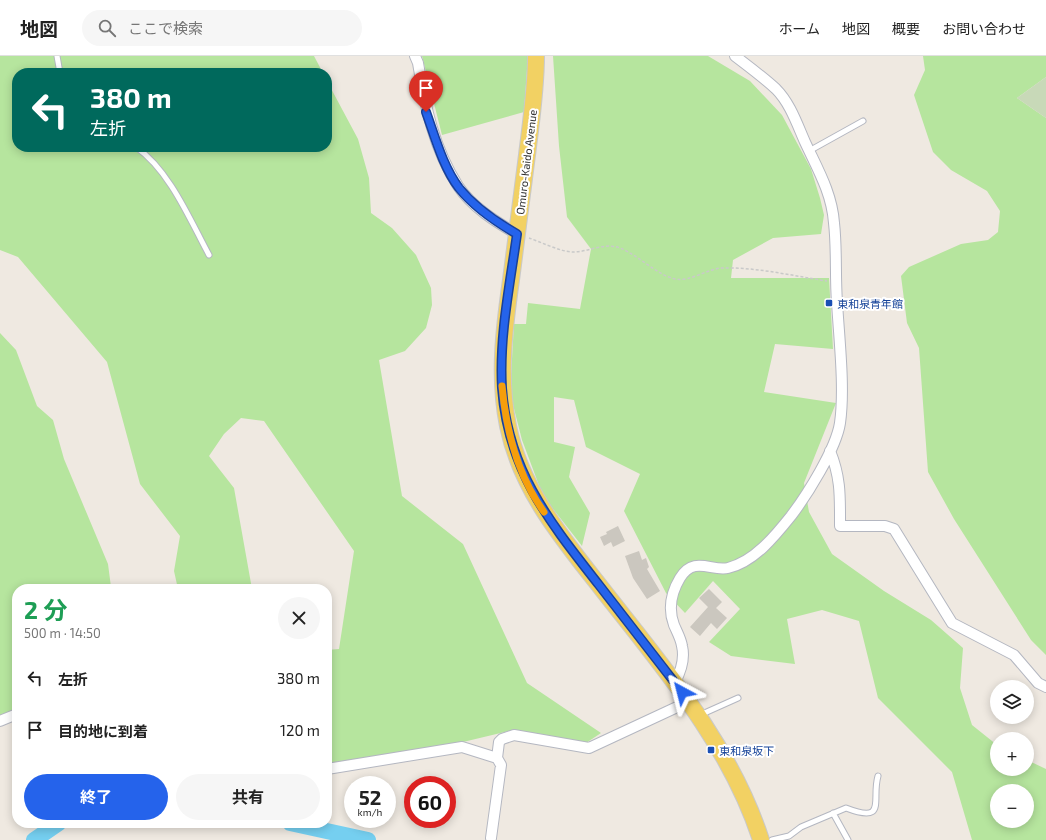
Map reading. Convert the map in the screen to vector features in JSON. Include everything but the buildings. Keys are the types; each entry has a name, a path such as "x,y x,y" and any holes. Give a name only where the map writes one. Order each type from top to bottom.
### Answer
{"main road":[{"name":"Omuro-Kaido Avenue","path":"536,56 534,98 505,323 502,388 508,427 515,454 525,479 550,522 690,701 699,715 739,786 761,840"}],"street":[{"path":"415,56 418,63 426,112 442,156 459,187 495,221 517,234"},
{"path":"675,682 681,670 683,655 682,645 673,623 670,606 673,593 681,577 690,568 707,565 726,568 750,558 789,518 802,501 830,451 840,425 841,406 835,282 834,222 831,203 825,184 789,106 780,95 735,56"},
{"path":"830,451 838,469 840,486 840,526 885,526 894,529 952,623 1014,655 1038,683 1046,687"},
{"path":"491,838 501,765 497,758 499,742 508,737 514,736 589,748 690,701"},
{"path":"0,722 12,716"},
{"path":"332,768 462,747 497,758"}],"lane":[{"path":"57,56 59,68"},
{"path":"809,151 863,121"},
{"path":"143,152 169,182 209,256"},
{"path":"699,715 738,698"},
{"path":"772,840 789,836 801,826 846,808 860,813 871,812 875,808 877,802 876,784 878,776"},
{"path":"833,813 848,840"}],"path":[{"path":"517,234 571,252 591,250 604,245 619,248 675,279 688,278 710,270 721,268 743,269 835,282"}],"green space":[{"path":"0,56 314,56 320,68 12,68 12,152 332,152 332,90 358,139 369,178 371,213 392,228 416,255 431,288 432,305 426,328 405,351 379,360 402,496 463,544 527,683 601,733 586,743 509,731 463,742 332,764 332,650 339,649 354,551 264,421 241,418 224,434 209,456 234,488 251,584 177,584 174,571 180,536 140,484 107,362 18,257 0,250"},
{"path":"422,56 528,56 524,112 442,135"},
{"path":"553,56 708,56 750,81 782,115 811,169 824,215 821,234 773,238 733,260 731,278 829,278 833,349 775,344 764,392 836,403 804,483 809,512 832,554 884,591 931,620 963,648 960,688 972,725 990,739 990,776 1034,776 1034,763 1046,769 1046,840 972,840 952,772 878,698 859,621 822,610 787,619 795,664 731,656 709,642 740,609 713,581 685,613 666,593 624,511 640,474 586,447 574,400 554,397 554,442 575,447 569,477 590,513 582,546 543,496 522,440 510,393 514,324 526,324 528,303 580,309 591,249 567,217 559,146"},
{"path":"923,56 1046,56 1046,77 1017,98 1046,118 1046,655 1031,640 954,519 928,472 919,348 907,323 901,276 909,267 961,244 988,240 998,232 1000,211 987,191 951,170 933,152 914,95 925,70"},
{"path":"1046,77 1046,118 1017,98"},
{"path":"0,333 16,350 37,406 53,420 64,459 108,564 111,584 12,584 12,713 0,718"}],"waterway":[{"path":"34,840 52,828"},
{"path":"313,828 368,840"}],"slow traffic":[{"path":"502,386 508,427 515,454 525,479 544,512"}],"place":[{"name":"東和泉青年館","path":"829,303"},
{"name":"東和泉坂下","path":"711,750"}],"route":[{"path":"426,112 442,156 459,187 481,210 495,221 517,234 505,323 502,388 508,427 515,454 525,479 542,509 567,545 682,692"}]}
